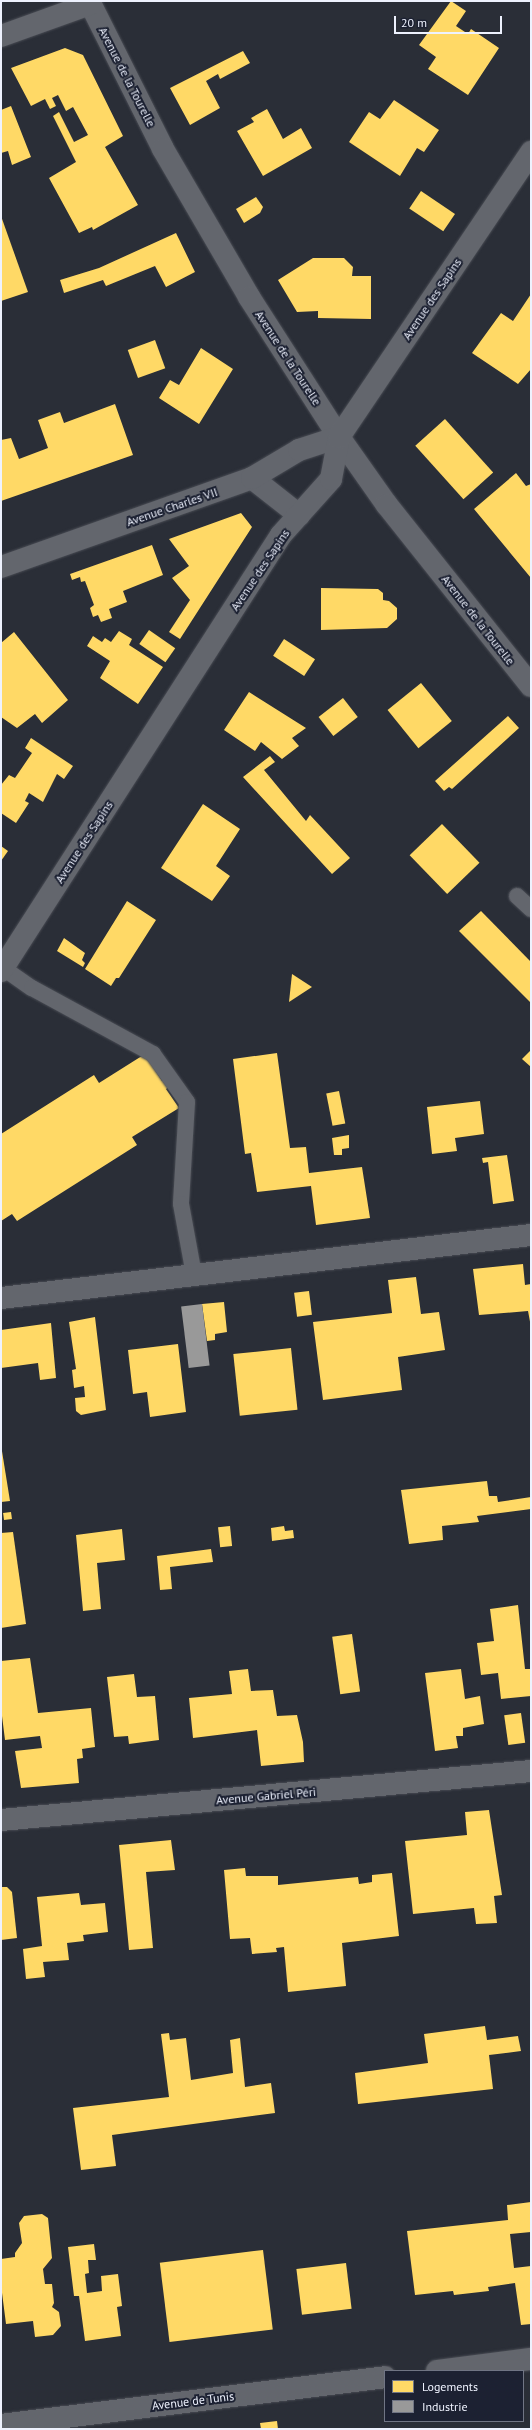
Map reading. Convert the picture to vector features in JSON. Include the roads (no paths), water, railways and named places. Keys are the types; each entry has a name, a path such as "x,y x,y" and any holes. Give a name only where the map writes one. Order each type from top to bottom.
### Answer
{"street":[{"path":"1,36 89,3"},
{"name":"Avenue de la Tourelle","path":"89,3 163,150 248,297 339,437 387,505 531,686"},
{"name":"Avenue des Sapins","path":"2,970 281,535 331,479 339,437 531,152"},
{"name":"Avenue Charles VII","path":"1,567 252,478 299,450 339,437"},
{"path":"252,478 299,515"},
{"path":"1,1298 531,1235"},
{"name":"Avenue Gabriel Péri","path":"1,1820 531,1771"},
{"path":"445,2370 531,2359"},
{"name":"Avenue de Tunis","path":"1,2425 384,2377"}],"lane":[{"path":"517,896 531,909"},
{"path":"2,970 153,1054 187,1102 181,1204 194,1275"}]}
